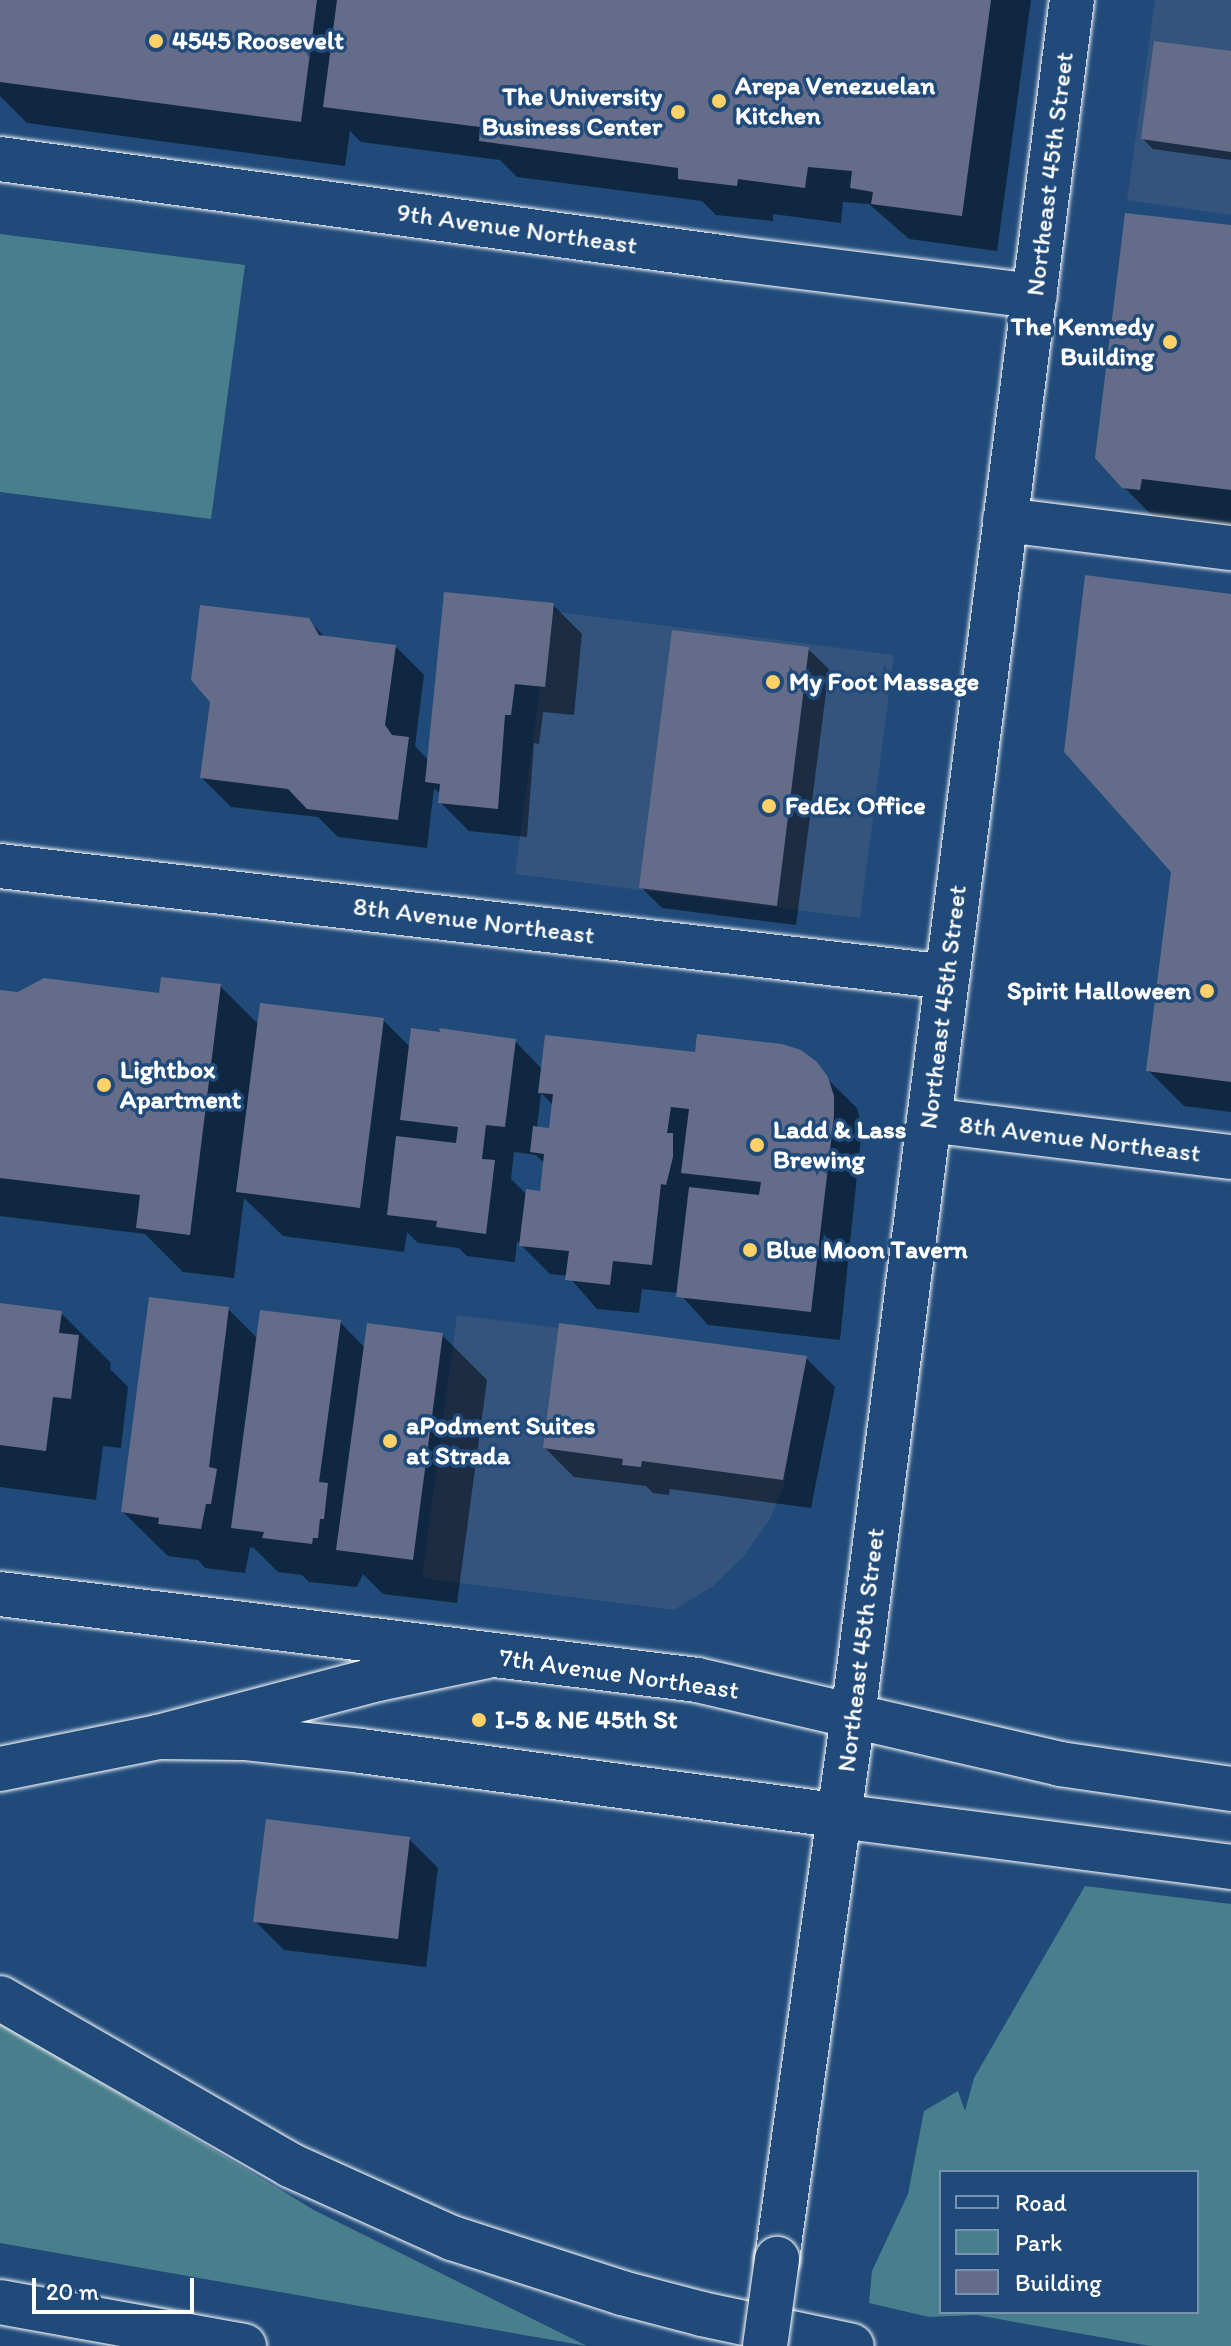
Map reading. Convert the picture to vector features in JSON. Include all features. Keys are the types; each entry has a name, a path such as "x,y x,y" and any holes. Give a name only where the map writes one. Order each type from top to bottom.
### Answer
{"main road":[{"name":"Northeast 45th Street","path":"765,2346 853,1716 1072,0"},
{"name":"9th Avenue Northeast","path":"0,159 1035,296"},
{"path":"1005,520 1231,548"},
{"name":"8th Avenue Northeast","path":"0,866 948,977"},
{"name":"8th Avenue Northeast","path":"929,1120 1231,1157"},
{"name":"7th Avenue Northeast","path":"0,1594 697,1680 1060,1764 1231,1789"},
{"path":"0,1769 158,1737 378,1679 487,1656"},
{"path":"158,1737 244,1738 361,1751 1231,1867"},
{"path":"0,1998 290,2165 439,2233 622,2293 702,2314 852,2346"},
{"path":"0,2302 244,2346"}],"shaded area":[{"path":"1155,0 1231,0 1231,215 1127,200"},
{"path":"550,611 894,655 860,918 515,874"},
{"path":"457,1315 801,1359 785,1482 770,1519 743,1557 713,1586 674,1610 422,1578"}],"green space":[{"path":"0,234 245,265 211,519 0,492"},
{"path":"1085,1886 1231,1904 1231,2346 1150,2346 976,2315 929,2317 869,2303 872,2271 908,2194 924,2111 958,2091 965,2111 974,2078"},
{"path":"0,2022 314,2210 587,2346 0,2243"}],"building":[{"name":"4545 Roosevelt","path":"0,0 317,0 301,122 0,82"},
{"path":"337,0 991,0 962,216 871,204 873,192 850,188 852,171 808,167 805,188 738,179 737,186 678,179 678,168 479,141 480,127 323,107"},
{"path":"1154,41 1231,51 1231,152 1141,139"},
{"name":"The Kennedy Building","path":"1125,213 1231,225 1231,490 1142,479 1140,490 1122,488 1095,458"},
{"path":"1085,575 1231,594 1231,1082 1146,1071 1171,872 1064,752"},
{"path":"444,592 554,603 545,687 515,684 511,715 505,715 498,809 438,803 440,784 425,782"},
{"path":"200,605 309,618 319,635 396,645 385,725 392,735 409,737 398,820 307,809 288,789 200,778 210,702 191,680"},
{"path":"672,630 809,647 777,906 639,888"},
{"name":"Lightbox Apartment","path":"161,977 221,984 190,1235 136,1228 140,1195 0,1178 0,990 18,992 44,978 159,993"},
{"path":"260,1003 384,1018 360,1208 236,1192"},
{"path":"411,1028 440,1032 439,1028 516,1039 505,1127 486,1125 482,1159 495,1160 486,1234 436,1227 437,1221 387,1215 396,1136 456,1143 458,1127 400,1120"},
{"path":"697,1034 782,1044 801,1050 817,1062 828,1077 834,1096 834,1116 811,1312 676,1297 689,1187 759,1195 761,1182 681,1173 689,1109 671,1107 667,1133 673,1133 673,1157 666,1185 661,1184 652,1265 613,1261 610,1285 565,1280 569,1251 519,1246 526,1189 540,1191 544,1154 530,1152 533,1126 549,1128 553,1094 538,1093 545,1035 695,1052"},
{"path":"149,1297 229,1307 209,1467 217,1469 211,1504 206,1504 201,1529 158,1524 159,1518 121,1512"},
{"path":"0,1303 62,1311 59,1333 79,1335 71,1399 53,1397 46,1451 0,1445"},
{"path":"260,1310 341,1320 319,1482 328,1483 324,1519 320,1519 318,1538 313,1538 312,1544 262,1538 264,1532 231,1528"},
{"name":"aPodment Suites at Strada","path":"367,1323 443,1333 413,1560 336,1550"},
{"path":"559,1323 807,1356 783,1480 642,1461 641,1467 622,1465 623,1459 543,1448"},
{"path":"266,1819 410,1837 398,1939 253,1922"}],"place":[{"name":"4545 Roosevelt","path":"156,41"},
{"name":"Arepa Venezuelan Kitchen","path":"719,101"},
{"name":"The University Business Center","path":"678,112"},
{"name":"The Kennedy Building","path":"1170,342"},
{"name":"My Foot Massage","path":"773,682"},
{"name":"FedEx Office","path":"769,806"},
{"name":"Spirit Halloween","path":"1207,991"},
{"name":"Lightbox Apartment","path":"104,1085"},
{"name":"Ladd & Lass Brewing","path":"757,1145"},
{"name":"Blue Moon Tavern","path":"750,1250"},
{"name":"aPodment Suites at Strada","path":"390,1441"},
{"name":"I-5 & NE 45th St","path":"479,1720"}]}
